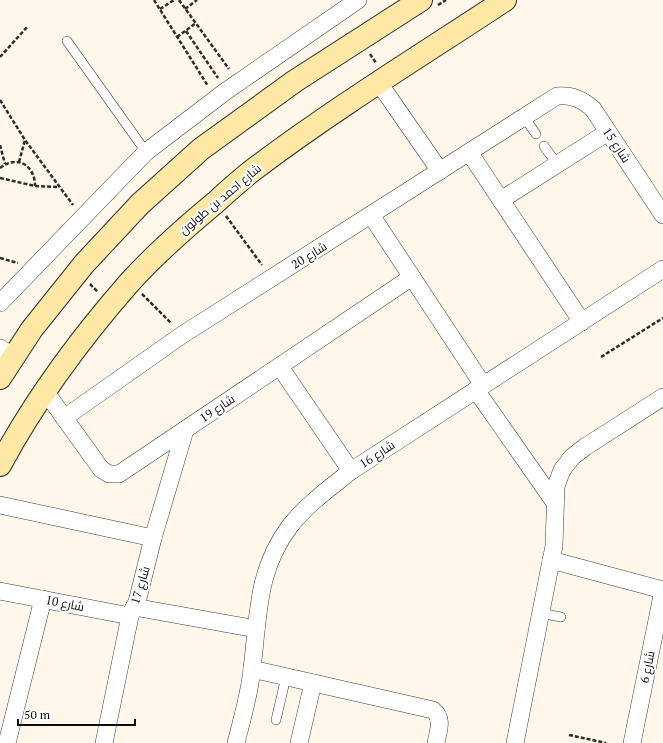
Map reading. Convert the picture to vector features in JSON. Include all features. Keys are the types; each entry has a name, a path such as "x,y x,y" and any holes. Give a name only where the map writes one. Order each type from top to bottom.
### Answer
{"street":[{"path":"0,303 146,152 228,85 358,0"},
{"name":"شارع احمد بن طولون","path":"0,465 12,442 45,390 72,354 130,282 186,226 252,171 322,121 505,0"},
{"path":"0,378 7,352 32,329 77,273 140,204 201,149 296,81 361,39 427,4"},
{"path":"383,81 440,171"},
{"name":"شارع 20","path":"64,418 182,335 557,96"},
{"name":"شارع 15","path":"557,96 573,97 587,104 593,109 663,215"},
{"path":"501,200 608,132"},
{"path":"469,152 582,322"},
{"path":"371,215 412,277 480,388 555,503"},
{"name":"شارع 16","path":"236,743 252,670 262,585 278,545 290,526 304,510 320,495 351,471 663,269"},
{"name":"شارع 19","path":"45,390 101,469 114,475 123,472 412,277"},
{"path":"280,366 351,471"},
{"path":"515,743 540,613 552,560 555,532 556,486 562,470 572,456 663,397"},
{"name":"شارع 17","path":"104,743 132,612 138,599 153,538 185,430"},
{"path":"0,505 153,538"},
{"path":"552,560 663,590"},
{"name":"شارع 10","path":"0,590 43,599 256,629"},
{"name":"شارع 6","path":"632,743 659,630 663,590"},
{"path":"7,743 43,599"},
{"path":"252,670 432,710 439,716 440,721 436,743"},
{"path":"299,743 313,683"}],"lane":[{"path":"67,41 146,152"},
{"path":"524,117 536,134"},
{"path":"544,146 557,164"},
{"path":"540,613 561,617"},
{"path":"276,720 286,677"}],"path":[{"path":"154,0 210,89 228,85"},
{"path":"166,0 168,4"},
{"path":"160,9 174,0"},
{"path":"179,0 196,23 228,85"},
{"path":"185,8 197,0"},
{"path":"427,4 446,0"},
{"path":"177,36 196,23"},
{"path":"0,57 28,26"},
{"path":"186,31 228,85"},
{"path":"361,39 383,81"},
{"path":"0,100 25,140 82,217"},
{"path":"19,162 25,140"},
{"path":"0,145 5,164"},
{"path":"0,168 5,164 12,162 19,162 26,165 32,171 35,178 35,186"},
{"path":"0,178 35,186 59,187"},
{"path":"216,202 272,278"},
{"path":"77,273 112,304"},
{"path":"130,282 182,335"},
{"path":"601,357 663,318"},
{"path":"570,735 606,743"}]}
